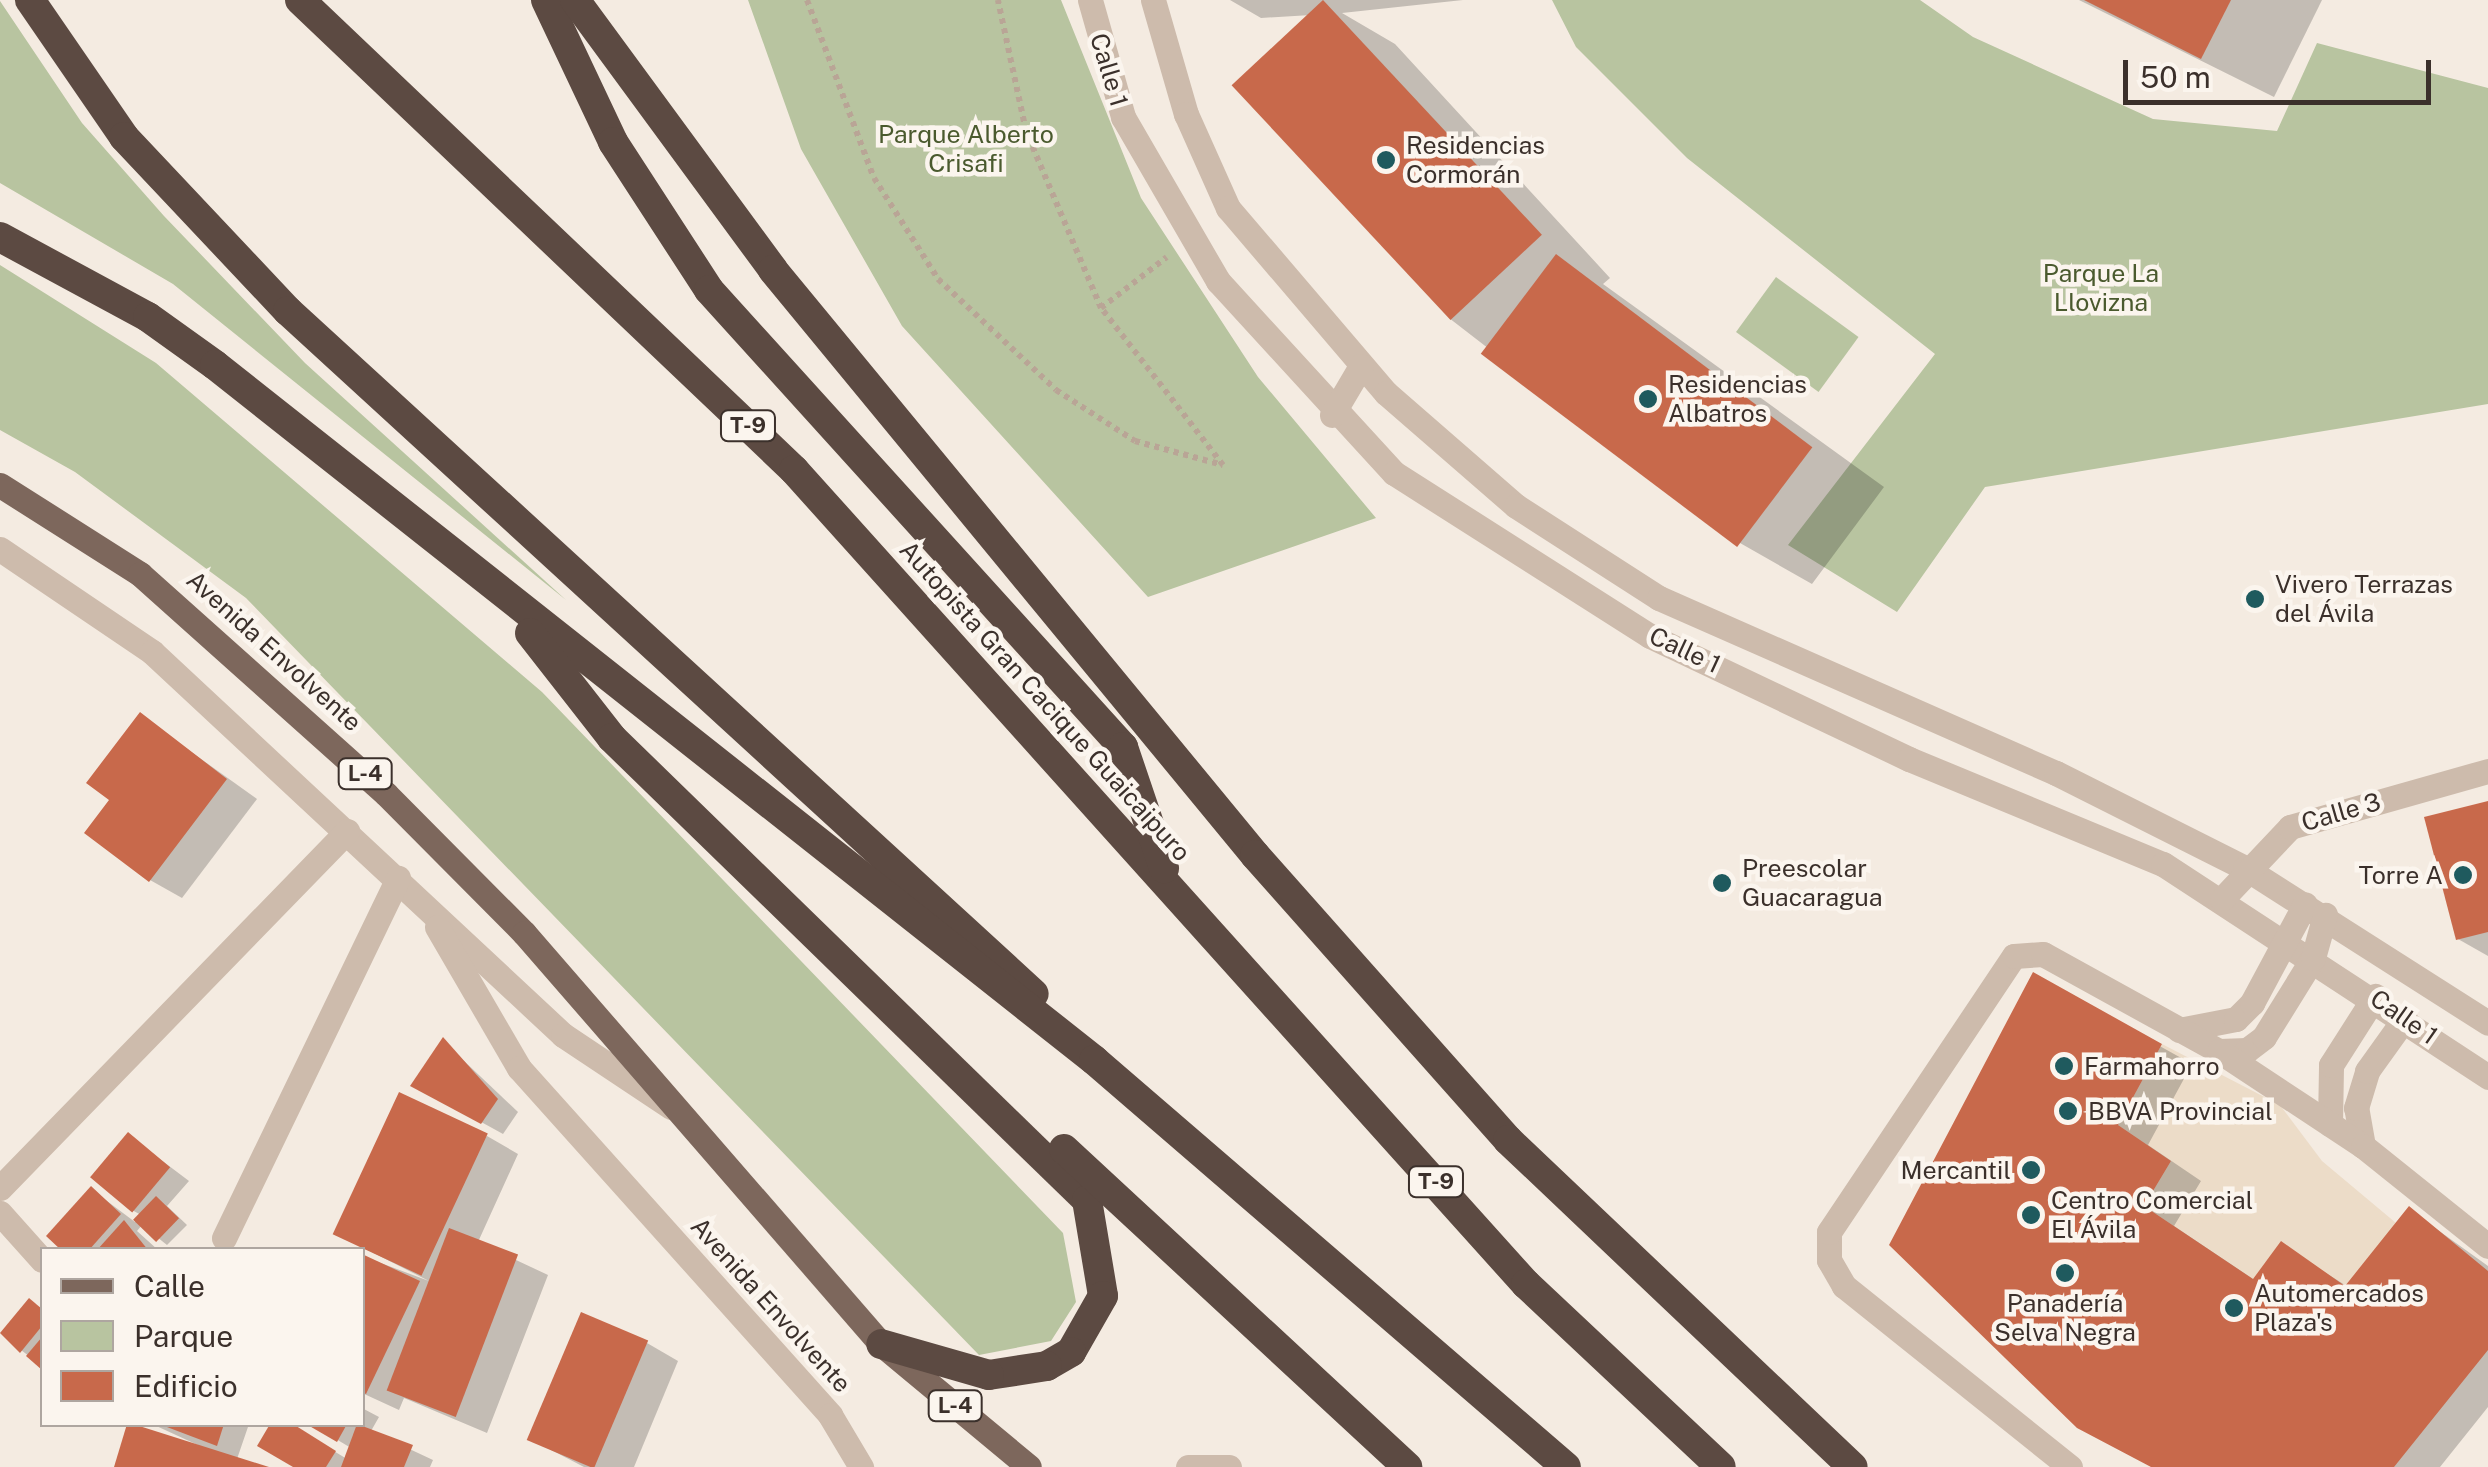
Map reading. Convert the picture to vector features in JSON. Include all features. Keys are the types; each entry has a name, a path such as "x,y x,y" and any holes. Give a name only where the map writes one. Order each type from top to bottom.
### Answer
{"highway":[{"path":"30,0 124,136 288,310 904,866 1094,1060"},
{"name":"Autopista Gran Cacique Guaicaipuro","path":"300,0 794,470 1168,881 1526,1284 1721,1467"},
{"path":"546,0 613,142 710,290 1123,747 1168,881"},
{"path":"575,0 773,270 1255,856 1508,1140 1852,1467"},
{"path":"0,237 148,316 1094,1060 1566,1467"},
{"path":"500,596 612,738 837,948 1322,1379 1407,1467"},
{"path":"837,948 1068,1177 1087,1200 1104,1263 1091,1326 1047,1366 989,1375 881,1344"}],"main road":[{"name":"Avenida Envolvente","path":"0,485 140,574 266,680 524,933 881,1344 1029,1467"}],"street":[{"name":"Calle 1","path":"1090,0 1123,117 1192,238 1332,415 1406,482 1650,636 1909,759 2107,838 2222,900 2375,996 2488,1077"},
{"name":"Calle 1","path":"1152,0 1186,114 1228,208 1361,366 1448,454 1659,598 2118,803 2245,868 2315,909 2488,1023"},
{"path":"1192,238 1228,208"},
{"path":"1332,415 1361,366"},
{"name":"Avenida Envolvente","path":"0,549 152,652 420,898 562,1035 683,1116"},
{"path":"1650,636 1659,598"},
{"name":"Calle 3","path":"2222,900 2245,868 2290,827 2488,771"},
{"path":"2107,838 2118,803"},
{"path":"0,1188 347,831"},
{"path":"224,1238 398,878"},
{"name":"Avenida Envolvente","path":"420,898 520,1068 830,1415 861,1467"},
{"path":"2179,1030 2236,1019 2315,909"},
{"path":"2219,1051 2247,1050 2264,1037 2313,958 2315,909"},
{"path":"2070,1467 1844,1286 1829,1260 1829,1232 2014,956 2043,954 2219,1051 2363,1146 2488,1246"},
{"path":"2330,1124 2331,1065 2375,996"},
{"path":"2363,1146 2356,1108 2367,1071 2405,1018"},
{"path":"0,1213 40,1258"},
{"path":"1188,1467 1228,1467"}],"path":[{"path":"807,0 874,178 938,280 1056,390 1135,442 1224,465 1101,308 1026,131 998,0"},
{"path":"1101,308 1192,238"}],"green space":[{"name":"Parque Alberto Crisafi","path":"748,0 1061,0 1141,198 1258,377 1376,518 1148,597 902,326 801,149"},
{"name":"Parque La Llovizna","path":"1552,0 1920,0 1973,37 2153,119 2277,131 2317,43 2488,88 2488,404 1985,487 1897,612 1788,545 1935,354 1687,158 1576,47"},
{"path":"0,1 82,123 164,216 305,363 566,600 173,284 0,183"},
{"path":"0,265 156,363 542,692 1063,1233 1076,1302 1051,1341 979,1355 246,598 75,472 0,430"},
{"path":"1776,277 1859,337 1819,392 1736,332"}],"shaded area":[{"path":"2162,1044 2280,1105 2322,1161 2396,1223 2345,1286 2281,1242 2253,1279 2144,1206 2171,1161 2118,1125"}],"building":[{"name":"Residencias Cormorán","path":"1323,0 1542,235 1451,320 1232,85"},
{"path":"2084,0 2231,0 2201,59"},
{"name":"Residencias Albatros","path":"1556,254 1812,447 1737,547 1481,354"},
{"path":"140,712 227,779 149,882 84,833 109,800 86,783"},
{"name":"Torre A","path":"2488,801 2488,932 2456,940 2424,817"},
{"name":"Centro Comercial El Ávila","path":"2033,972 2162,1044 2118,1125 2171,1161 2144,1206 2253,1279 2281,1241 2345,1286 2409,1206 2488,1271 2488,1350 2394,1467 2151,1467 2077,1428 1889,1245"},
{"path":"443,1037 498,1099 481,1124 410,1086"},
{"path":"399,1092 488,1133 421,1276 333,1234"},
{"path":"128,1132 170,1167 132,1213 90,1177"},
{"path":"91,1186 121,1214 92,1247 58,1247 46,1236"},
{"path":"156,1196 179,1218 156,1242 133,1220"},
{"path":"124,1220 146,1247 100,1247"},
{"path":"449,1228 518,1255 456,1417 387,1390"},
{"path":"365,1255 420,1281 365,1394"},
{"path":"29,1298 40,1307 40,1328 20,1353 0,1333"},
{"path":"581,1312 648,1341 595,1467 527,1440"},
{"path":"40,1339 40,1368 26,1356"},
{"path":"126,1427 142,1427 269,1467 114,1467"},
{"path":"167,1427 223,1427 217,1446"},
{"path":"268,1427 298,1427 336,1451 326,1467 293,1467 257,1446"},
{"path":"311,1427 345,1427 337,1442"},
{"path":"356,1427 413,1445 404,1467 341,1467"}],"place":[{"name":"Residencias Cormorán","path":"1386,160"},
{"name":"Residencias Albatros","path":"1648,399"},
{"name":"Vivero Terrazas del Ávila","path":"2255,599"},
{"name":"Torre A","path":"2463,875"},
{"name":"Preescolar Guacaragua","path":"1722,883"},
{"name":"Farmahorro","path":"2064,1066"},
{"name":"BBVA Provincial","path":"2068,1111"},
{"name":"Mercantil","path":"2031,1170"},
{"name":"Centro Comercial El Ávila","path":"2031,1215"},
{"name":"Panadería Selva Negra","path":"2065,1273"},
{"name":"Automercados Plaza's","path":"2234,1308"}]}
